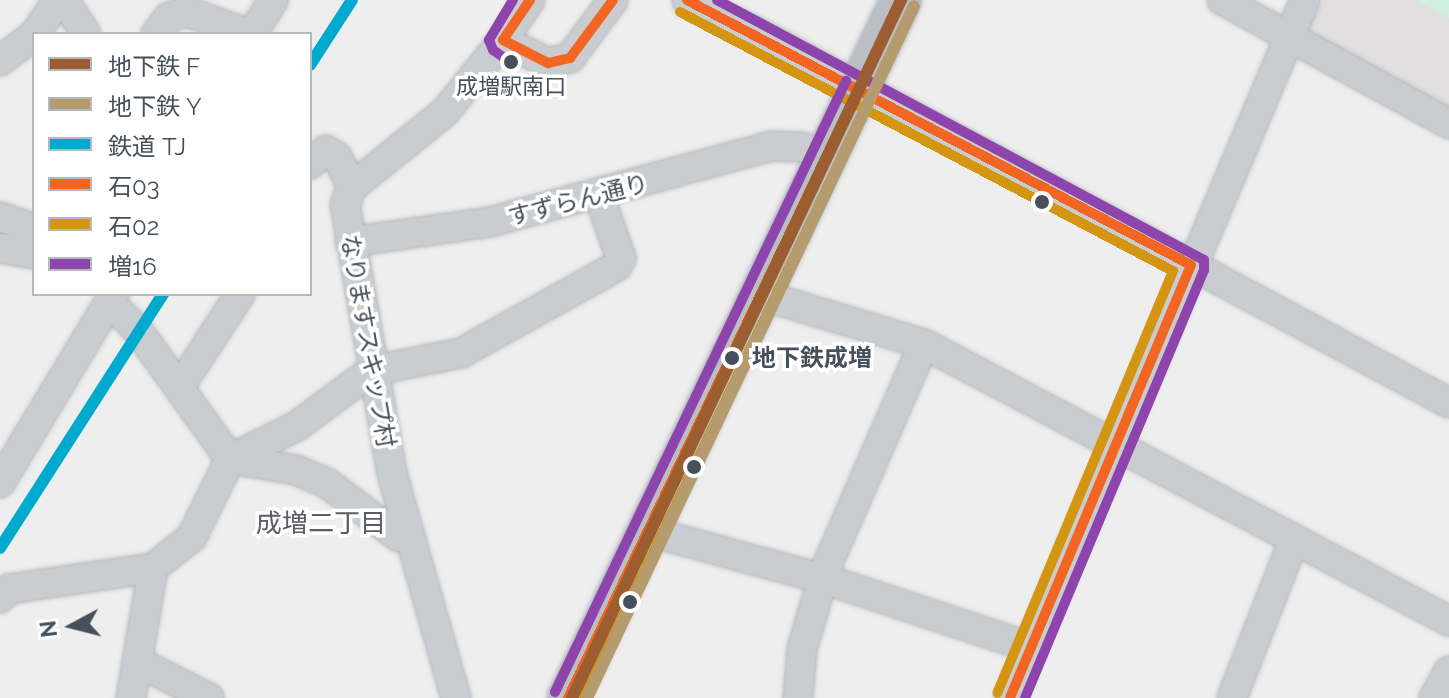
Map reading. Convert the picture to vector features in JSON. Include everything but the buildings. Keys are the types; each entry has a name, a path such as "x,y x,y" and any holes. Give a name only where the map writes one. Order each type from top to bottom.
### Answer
{"highway":[{"path":"568,698 761,295 848,81 872,0"},
{"path":"541,698 803,147 901,0"}],"street":[{"path":"35,32 58,0"},
{"path":"64,0 85,32"},
{"path":"251,32 273,0"},
{"path":"312,162 326,150 337,157 352,187 445,112 503,40 530,0"},
{"path":"687,0 848,81 1449,403"},
{"path":"1222,0 1449,124"},
{"path":"1010,698 1287,35 1305,0"},
{"path":"503,40 535,60 564,62 579,49 610,2"},
{"path":"158,32 169,17 188,12 244,32"},
{"path":"0,61 32,36"},
{"name":"すずらん通り","path":"350,242 490,222 599,196 771,146 803,147"},
{"name":"なりますスキップ村","path":"352,187 345,205 371,371 408,535 456,698"},
{"path":"0,598 9,589 153,568 192,537 230,459 297,426 371,371 461,353 617,266 621,258 599,196"},
{"path":"0,217 32,228"},
{"path":"0,248 32,254"},
{"path":"761,295 924,344 1449,621"},
{"path":"179,388 239,296"},
{"path":"0,483 112,299 230,459 296,470 327,483 399,537 408,535"},
{"path":"798,698 802,649 824,579 924,344"},
{"path":"647,531 824,579 1030,647"},
{"path":"1232,698 1294,540"},
{"path":"131,698 153,568"},
{"path":"138,662 209,698"},
{"path":"1434,698 1449,671"}],"shaded area":[{"path":"1323,0 1449,0 1449,110 1305,33"}],"green space":[{"path":"1419,0 1449,0 1449,18 1418,2"}],"metro line":[{"name":"F","path":"572,698 901,0"},
{"name":"Y","path":"587,698 914,6"}],"rail line":[{"name":"TJ","path":"312,62 352,0"},
{"name":"TJ","path":"0,548 162,296"}],"transit line":[{"name":"増16","path":"513,0 489,40 493,50 513,64"},
{"name":"石03","path":"530,0 503,40 548,63 570,58 613,0"},
{"name":"石03","path":"687,0 1191,265 1010,698"},
{"name":"増16","path":"717,0 1204,260 1204,270 1025,698"},
{"name":"石03","path":"568,698 901,0"},
{"name":"石02","path":"680,12 1173,271 997,693"},
{"name":"増16","path":"555,692 846,81"},
{"name":"石02","path":"584,698 872,93"}],"place":[{"name":"成増駅南口","path":"511,62"},
{"name":"地下鉄成増","path":"732,358"}],"district":[{"name":"成増二丁目","path":"321,524"}]}
